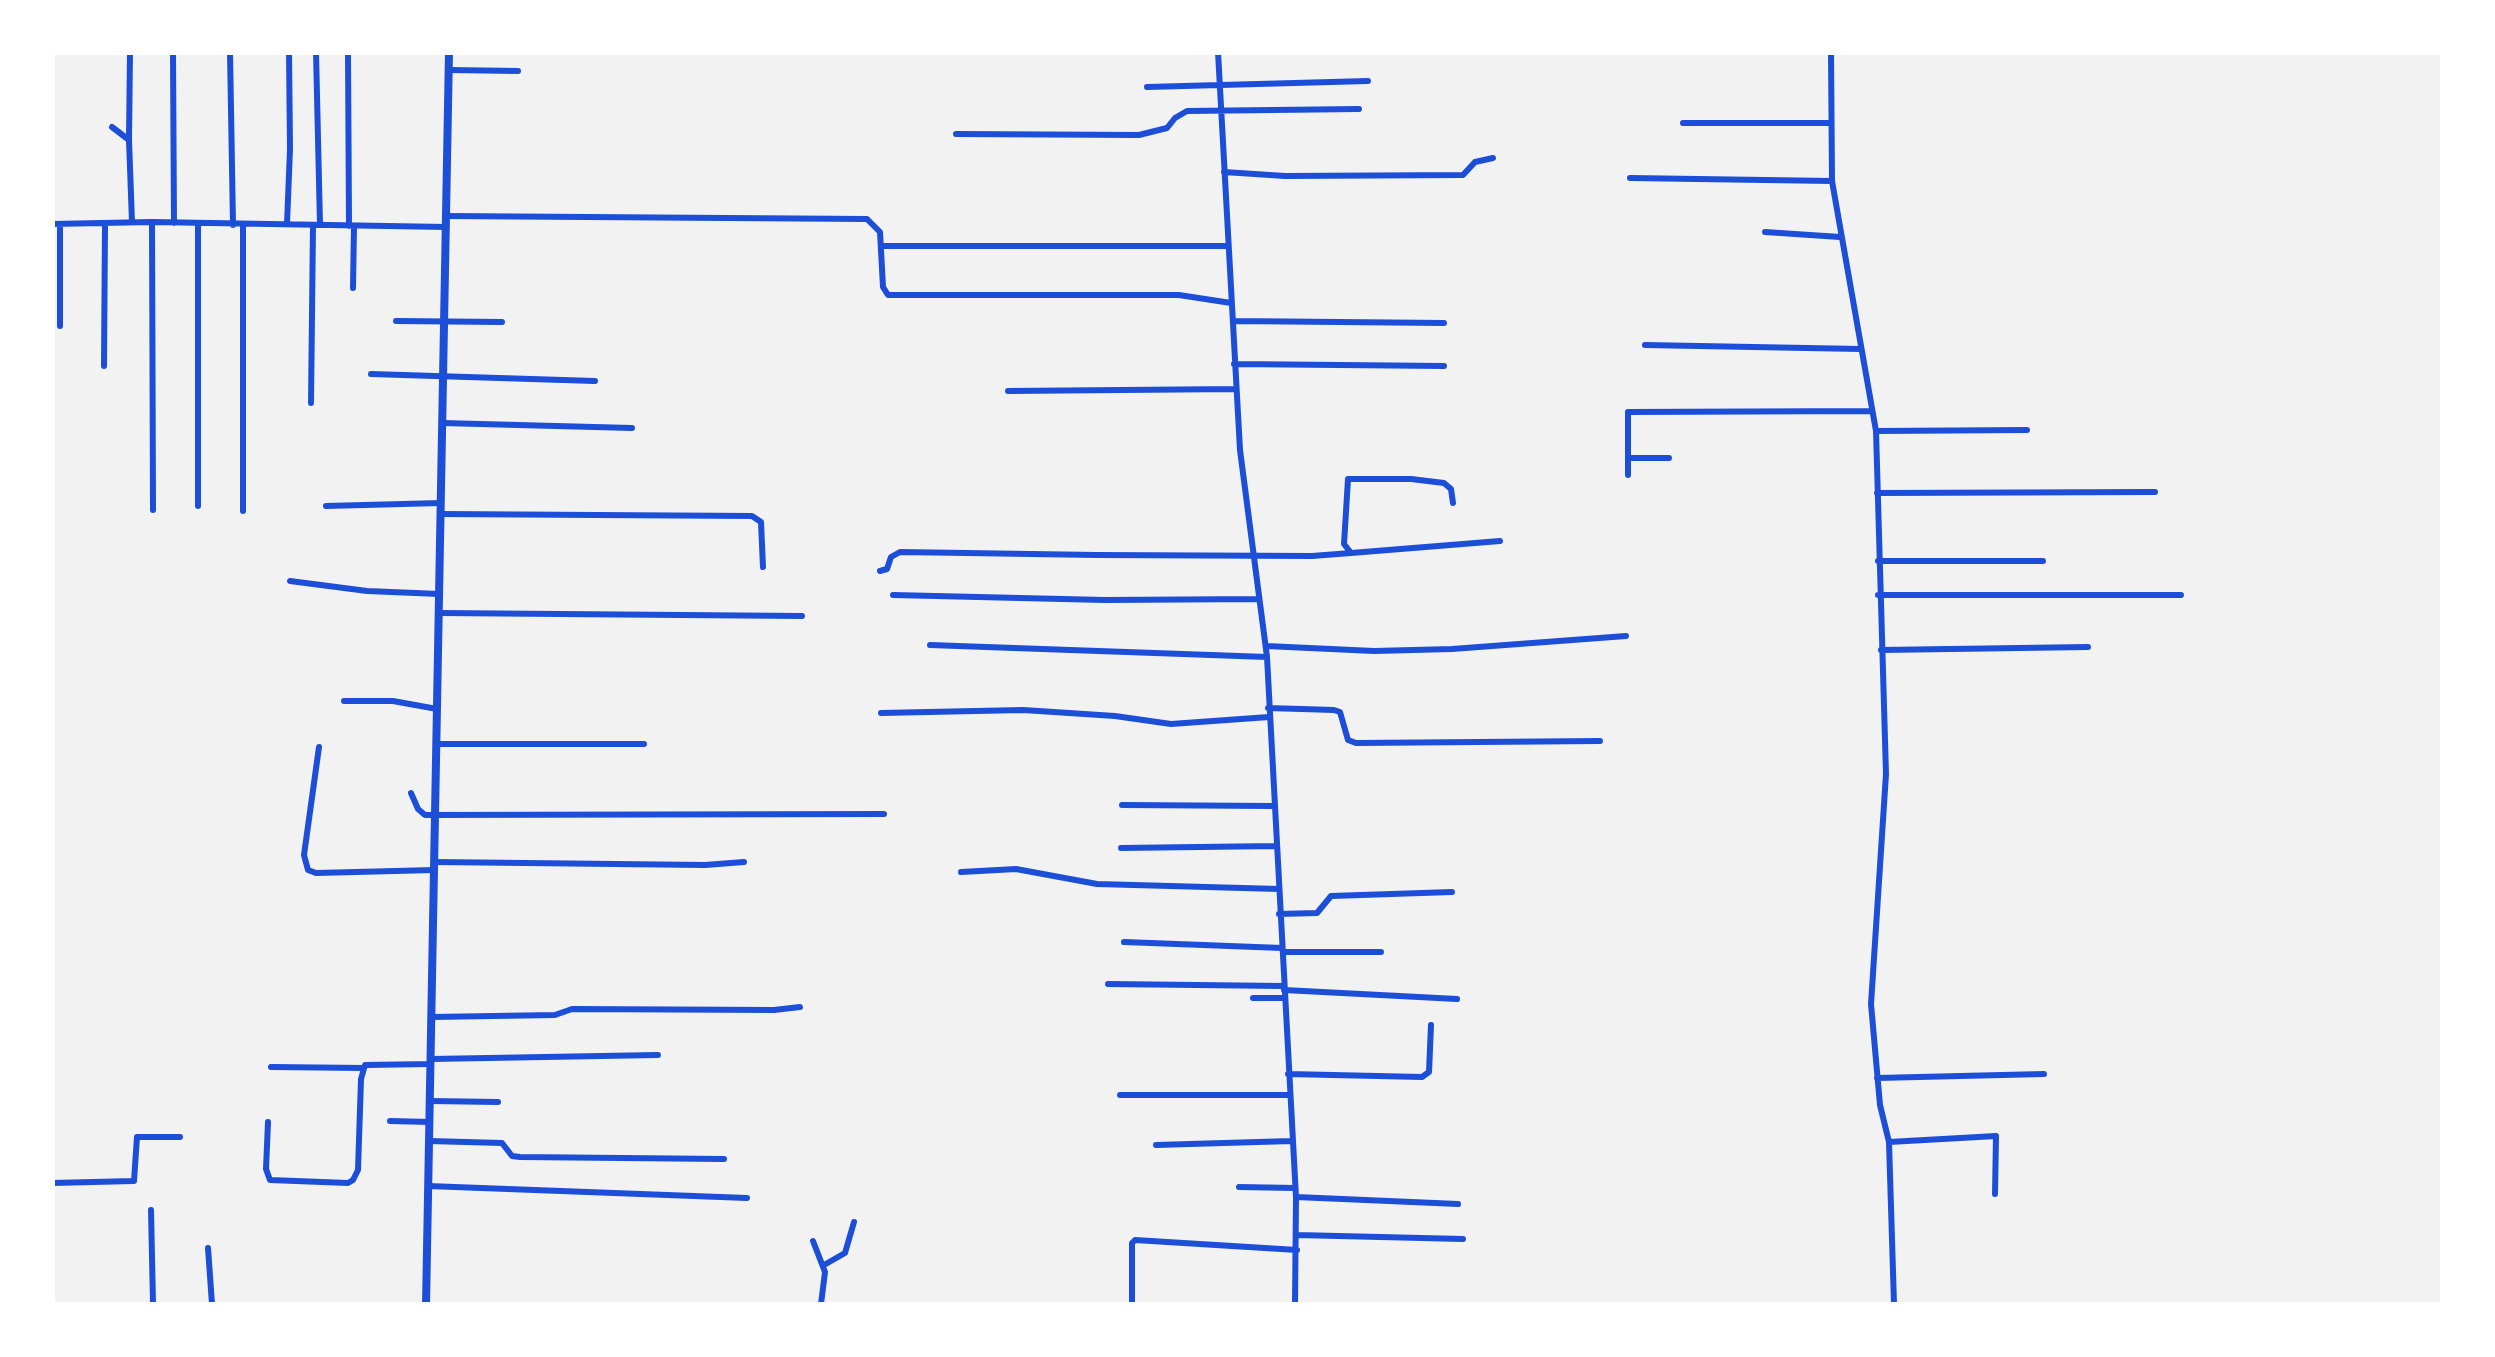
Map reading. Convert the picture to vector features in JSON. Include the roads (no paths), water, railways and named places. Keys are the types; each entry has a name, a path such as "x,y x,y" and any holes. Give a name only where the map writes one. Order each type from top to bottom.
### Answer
{"street":[{"path":"130,52 132,222"},
{"path":"230,52 233,224"},
{"path":"287,224 288,52"},
{"path":"311,403 316,52"},
{"path":"348,52 353,288"},
{"path":"426,1304 449,52"},
{"path":"1218,52 1236,389 1252,554 1267,656 1296,1198 1295,1304"},
{"path":"1831,52 1832,181 1876,431 1886,774 1870,1004 1877,1078 1889,1142 1894,1304"},
{"path":"173,55 174,222"},
{"path":"448,70 518,71"},
{"path":"1146,87 1368,81"},
{"path":"956,134 1138,135 1167,128 1187,111 1359,109"},
{"path":"1683,123 1830,123"},
{"path":"112,127 129,140"},
{"path":"1224,172 1286,176 1463,175 1475,162 1493,158"},
{"path":"1630,178 1832,181"},
{"path":"446,216 861,219 876,225 882,246 883,287 894,296 1179,295 1231,303"},
{"path":"152,222 153,510"},
{"path":"60,326 56,224 174,222 446,228"},
{"path":"198,223 198,506"},
{"path":"104,366 105,224"},
{"path":"242,224 243,510"},
{"path":"1765,232 1840,237"},
{"path":"882,246 1227,246"},
{"path":"1234,320 1444,323"},
{"path":"396,322 502,322"},
{"path":"1645,345 1862,349"},
{"path":"1234,364 1444,366"},
{"path":"371,374 595,381"},
{"path":"1008,390 1236,389"},
{"path":"1628,475 1628,412 1872,411"},
{"path":"442,423 632,428"},
{"path":"1876,431 2027,430"},
{"path":"1628,458 1669,458"},
{"path":"1351,553 1344,544 1348,480 1444,483 1451,489 1453,502"},
{"path":"1878,493 2154,492"},
{"path":"326,506 441,503"},
{"path":"440,514 752,516 760,522 763,567"},
{"path":"880,571 887,569 890,557 900,552 1351,553 1500,541"},
{"path":"1878,561 2043,561"},
{"path":"290,580 367,591 439,594"},
{"path":"893,594 1106,600 1258,599"},
{"path":"1878,595 2181,595"},
{"path":"439,613 802,616"},
{"path":"1266,646 1374,651 1452,649 1626,636"},
{"path":"930,646 1267,656"},
{"path":"1881,650 2088,647"},
{"path":"344,701 393,701 437,709"},
{"path":"881,712 1023,710 1171,724 1334,710 1340,712 1348,740 1356,742 1600,741"},
{"path":"436,744 644,744"},
{"path":"320,746 304,855 308,870 316,874 434,866 705,866 744,862"},
{"path":"411,792 421,814 435,815 884,814"},
{"path":"1122,805 1274,806"},
{"path":"1121,848 1276,846"},
{"path":"961,872 1016,869 1097,884 1279,889"},
{"path":"1279,914 1317,913 1331,896 1452,892"},
{"path":"1124,942 1381,952"},
{"path":"1108,984 1457,999"},
{"path":"1253,998 1284,992"},
{"path":"432,1016 555,1015 572,1009 800,1007"},
{"path":"1288,1074 1425,1076 1430,1068 1431,1025"},
{"path":"271,1068 658,1056"},
{"path":"268,1122 266,1170 270,1180 340,1184 354,1180 358,1170 364,1068"},
{"path":"1877,1078 2044,1074"},
{"path":"1120,1095 1290,1095"},
{"path":"430,1101 498,1102"},
{"path":"390,1121 430,1122"},
{"path":"52,1183 134,1181 137,1137 180,1136"},
{"path":"1889,1142 1996,1136 1995,1194"},
{"path":"429,1140 502,1142 512,1156 520,1157 724,1158"},
{"path":"1156,1145 1292,1141"},
{"path":"428,1186 747,1198"},
{"path":"1238,1186 1295,1188"},
{"path":"1296,1198 1458,1204"},
{"path":"151,1210 153,1304"},
{"path":"824,1265 845,1254 854,1222"},
{"path":"1297,1236 1463,1239"},
{"path":"813,1240 824,1265 821,1304"},
{"path":"1132,1304 1135,1240 1296,1250"},
{"path":"208,1248 212,1304"}]}
